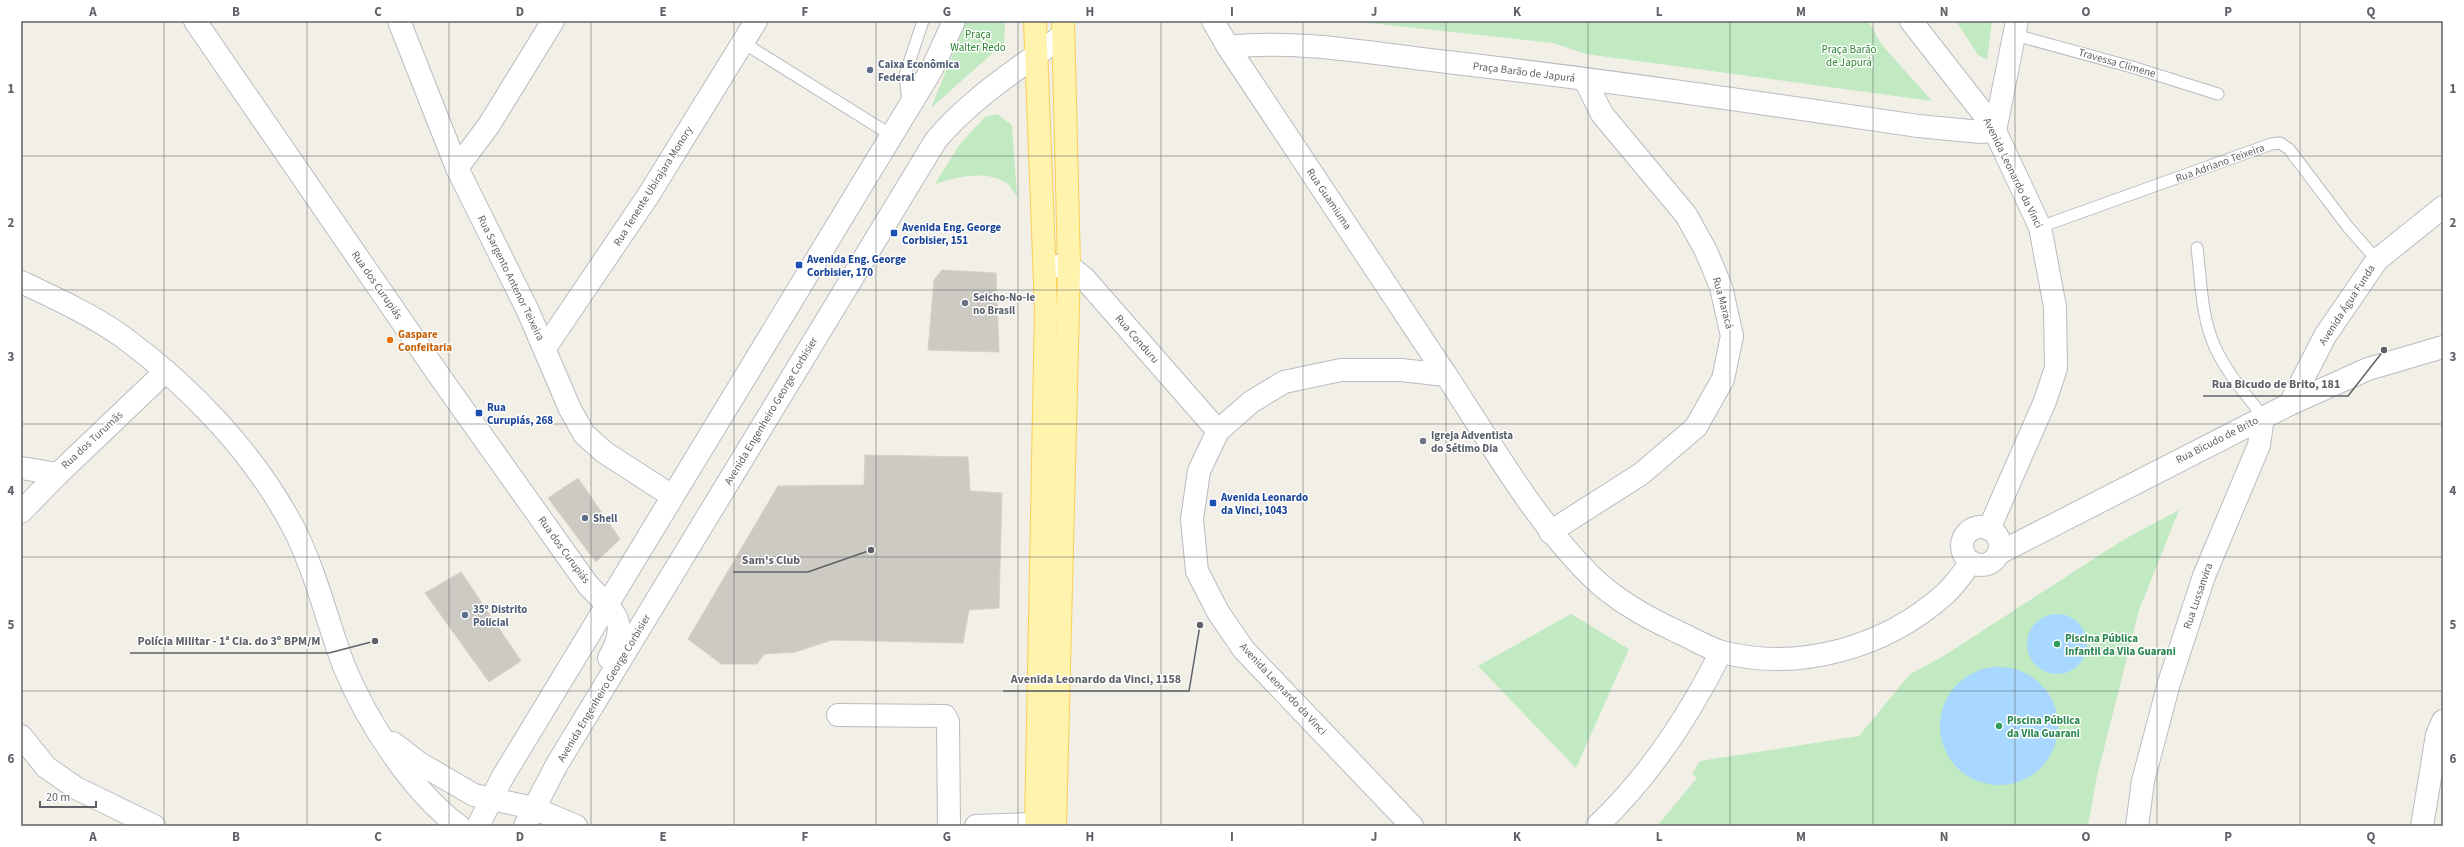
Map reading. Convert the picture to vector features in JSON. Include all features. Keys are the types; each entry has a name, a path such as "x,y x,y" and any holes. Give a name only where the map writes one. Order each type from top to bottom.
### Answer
{"main road":[{"path":"1035,21 1046,266 1046,825"},
{"path":"1046,825 1068,266 1063,28"}],"street":[{"name":"Rua dos Curupiás","path":"195,21 438,374 588,585 615,615 619,626 620,636 581,706 575,736"},
{"name":"Rua Sargento Antenor Teixeira","path":"399,21 457,168 544,348 570,409 584,434 609,456 672,496"},
{"path":"457,168 489,125 553,21"},
{"name":"Rua Tenente Ubirajara Monory","path":"544,348 648,196 756,21"},
{"path":"478,826 492,799 606,605 908,106 932,69 954,21"},
{"name":"Rua Guamiuma","path":"1213,21 1228,47 1446,375"},
{"name":"Avenida Leonardo da Vinci","path":"1911,21 1986,117 1995,131 2040,227 2055,307 2056,368 2045,401 1989,528"},
{"name":"Avenida Engenheiro George Corbisier","path":"529,817 575,736 936,140 955,117 978,97 1036,56 1063,28"},
{"path":"1995,131 2016,28"},
{"name":"Praça Barão de Japurá","path":"1228,47 1263,43 1313,47 1585,80 1918,126 1981,132 1995,131"},
{"name":"Rua Maracá","path":"1550,532 1641,474 1696,427 1723,379 1732,336 1721,287 1706,251 1686,216 1602,114 1585,80"},
{"name":"Avenida Água Funda","path":"2290,404 2325,336 2377,260 2443,207"},
{"path":"1046,266 1068,266"},
{"name":"Rua Conduru","path":"1068,266 1084,278 1218,431"},
{"path":"21,282 66,303 122,336 166,371 214,417 257,472 293,527 323,602 344,666 361,703 411,779 431,802 459,826"},
{"name":"Rua Bicudo de Brito","path":"1999,553 2290,404 2368,369 2443,347"},
{"name":"Avenida Leonardo da Vinci","path":"1412,826 1244,650 1218,612 1197,571 1192,519 1199,471 1218,431 1251,402 1284,382 1341,370 1401,370 1446,375"},
{"name":"Rua dos Turumãs","path":"21,512 58,474 166,371"},
{"path":"1446,375 1550,532 1591,576 1628,606 1721,652 1754,657 1796,657 1836,652 1879,638 1914,617 1945,593 1971,562"},
{"name":"Rua Lussanvira","path":"2137,826 2143,781 2169,683 2204,576 2258,445 2263,417"},
{"path":"21,468 58,474"},
{"path":"1977,527 1989,528 1994,532 2000,542 1999,553 1991,563 1978,565 1971,562 1963,552 1963,539 1972,529 1977,527"},
{"path":"1597,826 1646,773 1700,694 1721,652"},
{"path":"838,715 945,716 948,722 949,826"},
{"path":"2422,826 2437,735 2443,721"},
{"path":"21,736 46,767 76,788 154,826"},
{"path":"382,736 446,780 474,795 492,799 529,817 576,826"},
{"path":"976,826 1046,825"}],"lane":[{"path":"908,106 905,75 923,21"},
{"name":"Travessa Climene","path":"2016,28 2218,94"},
{"path":"742,42 891,135"},
{"name":"Rua Adriano Teixeira","path":"2040,227 2271,144 2280,143 2289,149 2348,227 2377,260"},
{"path":"2197,248 2204,304 2214,346 2229,371 2263,417"}],"green space":[{"name":"Praça Walter Redo","path":"966,21 1005,21 1004,43 931,108"},
{"name":"Praça Barão de Japurá","path":"1351,21 1868,21 1882,45 1932,101 1586,54 1553,43"},
{"path":"1956,21 1992,21 1987,60 1978,55"},
{"path":"997,114 1012,125 1017,196 1008,184 1000,179 991,177 962,177 935,184 960,144 985,117"},
{"path":"2179,510 2139,610 2097,776 2088,826 1657,826 1697,778 1692,774 1700,761 1859,736 1910,674 1942,657 2123,540"},
{"path":"1571,614 1629,649 1576,768 1478,666"}],"water":[{"name":"Piscina Pública Infantil da Vila Guarani","path":"2051,614 2063,614 2074,619 2082,627 2087,638 2085,656 2074,669 2063,674 2051,674 2040,669 2032,661 2027,650 2027,638 2032,627 2040,619"},
{"name":"Piscina Pública da Vila Guarani","path":"1999,667 2011,668 2022,672 2041,684 2053,703 2057,714 2057,738 2053,749 2041,768 2022,780 2011,784 1999,785 1987,784 1976,780 1957,768 1945,749 1941,738 1940,726 1941,714 1945,703 1957,684 1976,672 1987,668"}],"building":[{"name":"Seicho-No-Ie no Brasil","path":"942,270 996,273 999,352 928,350 934,280"},
{"path":"865,455 968,457 970,491 1002,493 999,608 969,610 963,643 832,640 795,652 764,654 757,664 721,664 688,639 778,486 864,485"},
{"name":"Shell","path":"578,478 620,539 596,562 548,498"},
{"name":"35º Distrito Policial","path":"461,572 521,661 489,682 425,593"}],"place":[{"name":"Caixa Econômica Federal","path":"870,70"},
{"name":"Avenida Eng. George Corbisier, 151","path":"894,233"},
{"name":"Avenida Eng. George Corbisier, 170","path":"799,265"},
{"name":"Seicho-No-Ie no Brasil","path":"965,303"},
{"name":"Gaspare Confeitaria","path":"390,340"},
{"name":"Rua Bicudo de Brito, 181","path":"2384,350"},
{"name":"Rua Curupiás, 268","path":"479,413"},
{"name":"Igreja Adventista do Sétimo Dia","path":"1423,441"},
{"name":"Avenida Leonardo da Vinci, 1043","path":"1213,503"},
{"name":"Shell","path":"585,518"},
{"name":"Sam's Club","path":"871,550"},
{"name":"35º Distrito Policial","path":"465,615"},
{"name":"Avenida Leonardo da Vinci, 1158","path":"1200,625"},
{"name":"Polícia Militar - 1ª Cia. do 3º BPM/M","path":"375,641"},
{"name":"Piscina Pública Infantil da Vila Guarani","path":"2057,644"},
{"name":"Piscina Pública da Vila Guarani","path":"1999,726"}]}
